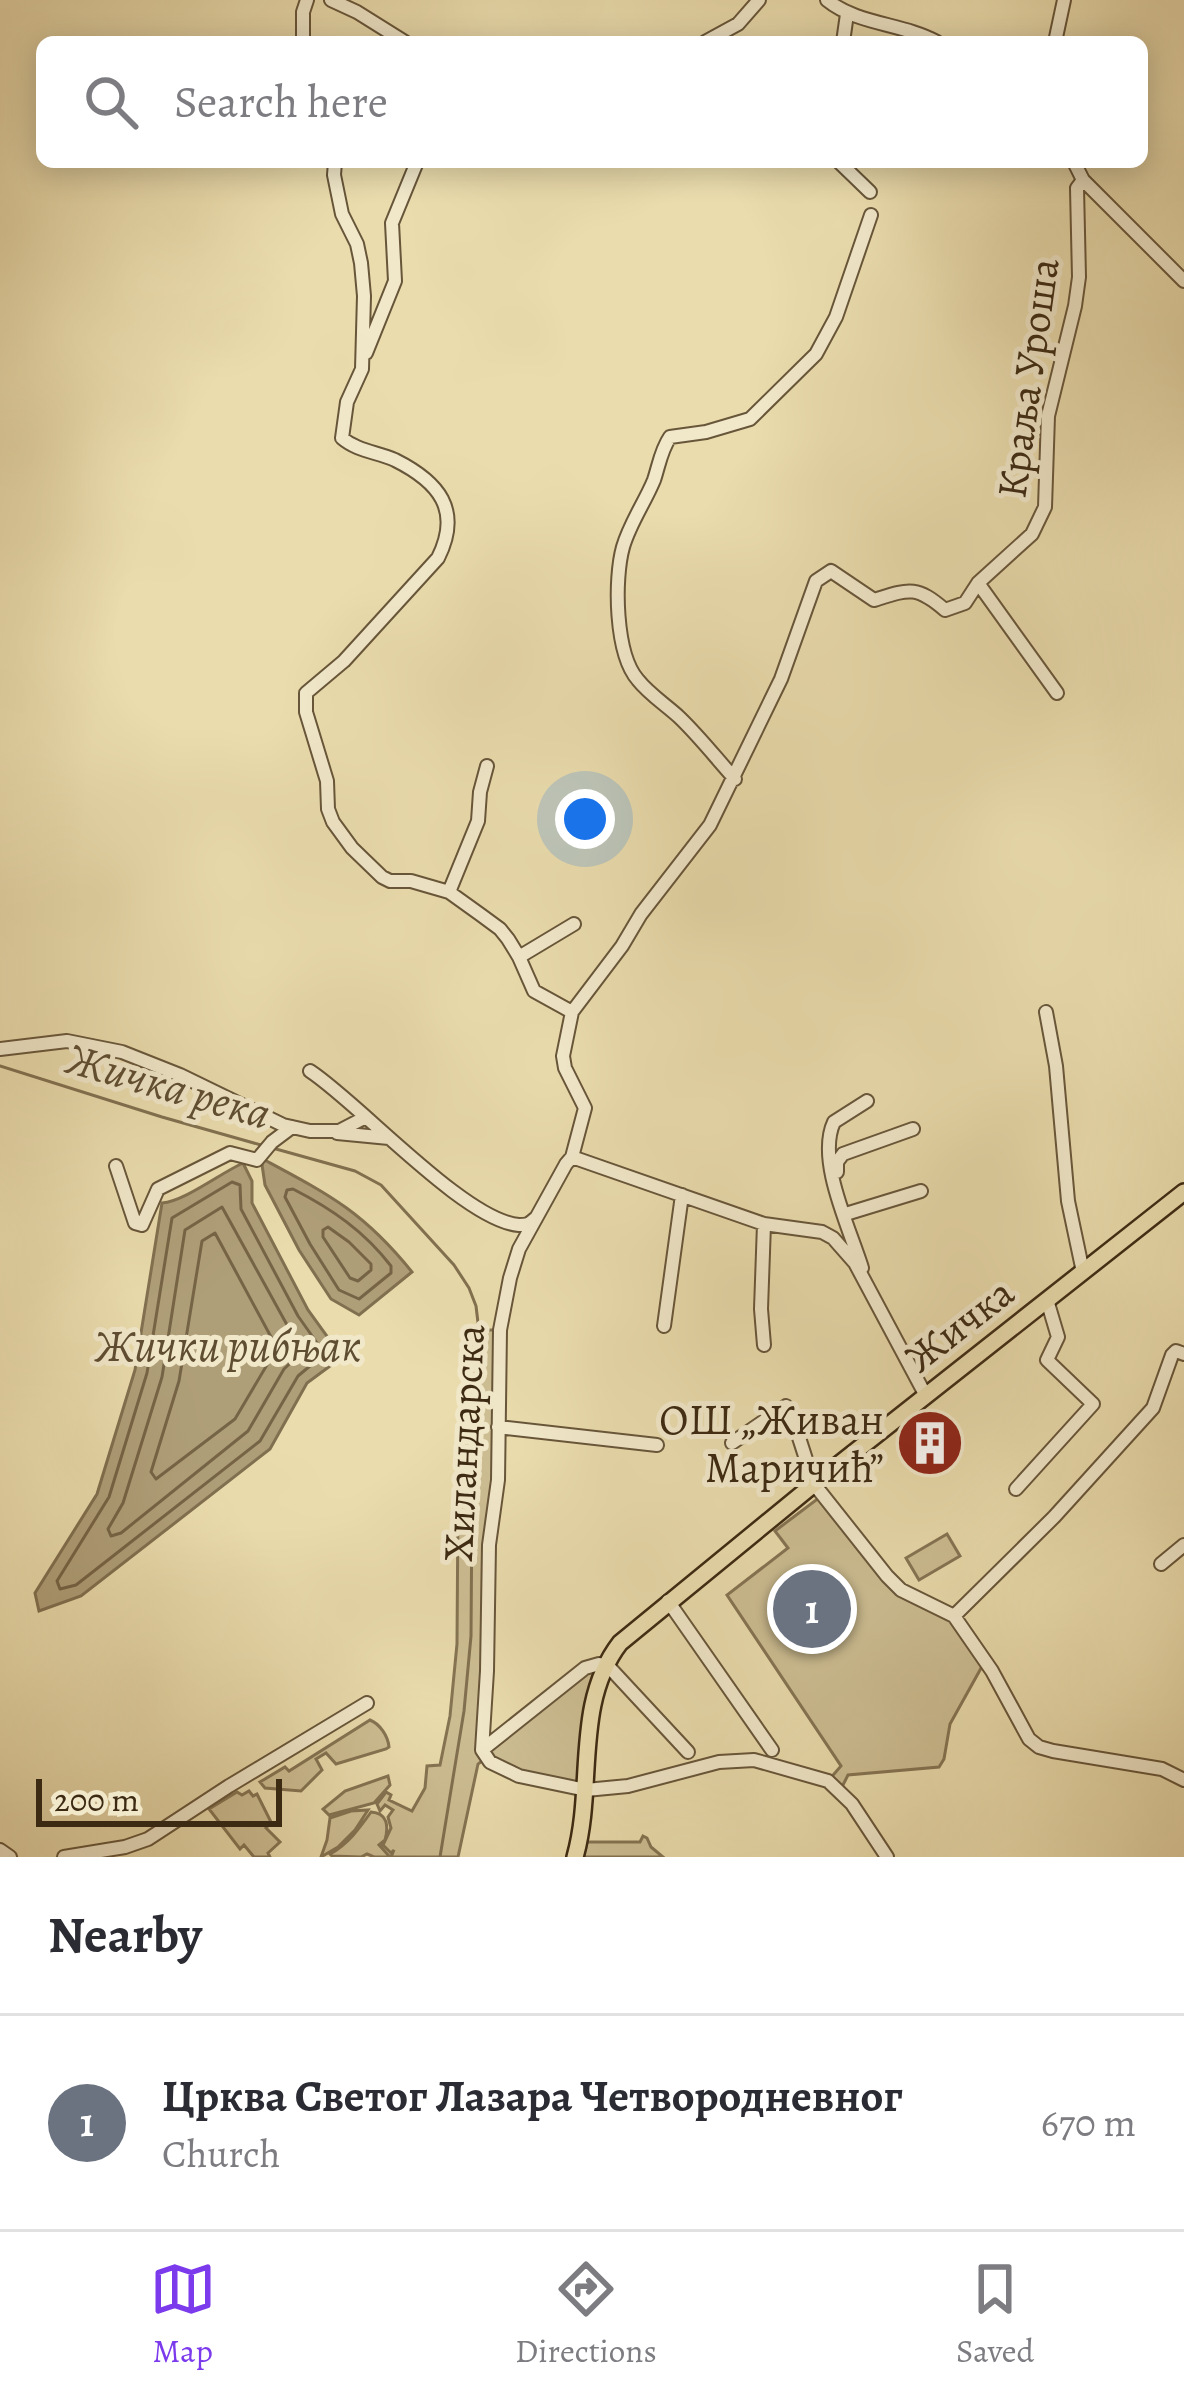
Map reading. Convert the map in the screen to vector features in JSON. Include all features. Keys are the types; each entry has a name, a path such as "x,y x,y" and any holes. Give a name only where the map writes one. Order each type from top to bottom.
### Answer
{"main road":[{"name":"Жичка","path":"610,1658 626,1636 668,1601 1184,1192"},
{"path":"575,1857 591,1712 610,1658"}],"street":[{"path":"303,36 307,0"},
{"path":"331,0 395,36"},
{"path":"716,36 738,24 759,0"},
{"path":"827,0 847,14 922,36"},
{"path":"1056,36 1064,0"},
{"path":"844,36 847,14"},
{"path":"334,168 342,214 361,263 362,369"},
{"path":"415,168 392,223 395,281 346,402 342,438 418,474 444,497 449,521 445,545 344,661 306,694 306,712 327,781 328,809 352,848 390,881 411,881 449,892 500,929 534,991 572,1012"},
{"path":"844,168 870,192"},
{"path":"1077,168 1083,180 1184,281"},
{"name":"Краља Уроша","path":"735,778 781,680 815,581 831,571 874,600 908,589 926,593 945,610 964,603 978,583 1032,534 1045,507 1048,416 1076,306 1077,188 1083,180"},
{"path":"871,214 836,317 816,354 750,419 670,437 624,542 620,643 625,659 637,680 735,778 710,825 572,1012 562,1056 585,1108 572,1157 764,1224 822,1232 833,1238 867,1283 926,1396"},
{"path":"978,583 1057,693"},
{"path":"449,892 478,821 487,766"},
{"path":"519,957 574,924"},
{"path":"1046,1012 1056,1066 1068,1201 1083,1272"},
{"path":"0,1049 68,1041 122,1052 292,1127 389,1138"},
{"path":"310,1071 476,1207 503,1221 528,1224 537,1217"},
{"path":"867,1101 834,1122 829,1139 837,1192 867,1283"},
{"path":"330,1132 364,1118"},
{"path":"116,1166 136,1223 142,1225 162,1186 226,1154 257,1160 292,1127"},
{"path":"854,1242 857,1235 836,1169 839,1158 913,1129"},
{"name":"Хиландарска","path":"482,1750 489,1545 498,1480 500,1330 514,1263 572,1157"},
{"path":"849,1213 921,1191"},
{"path":"664,1326 682,1195"},
{"path":"503,1221 512,1235 514,1263"},
{"path":"764,1224 760,1310 764,1345"},
{"path":"1016,1489 1093,1404 1047,1360 1058,1337 1047,1300"},
{"path":"954,1616 1141,1422 1153,1408 1172,1355 1176,1351 1184,1354"},
{"path":"731,1443 786,1406 814,1484 887,1576 902,1590 954,1616 992,1671 1029,1739 1053,1751 1162,1769 1184,1780"},
{"path":"498,1427 657,1445"},
{"path":"1161,1564 1184,1545"},
{"path":"668,1601 772,1750"},
{"path":"688,1752 610,1658 585,1668 482,1750 490,1762 519,1776 586,1790 628,1786 719,1762 752,1760 827,1781 852,1804 887,1857"},
{"path":"64,1857 148,1839 367,1703"},
{"path":"0,1850 10,1857"}],"shaded area":[{"path":"469,1330 500,1330 482,1748 613,1651 602,1674 586,1790 519,1776 486,1758 478,1764 458,1857 391,1857 394,1850 391,1853 383,1845 393,1810 385,1805 380,1811 377,1804 386,1792 391,1795 389,1800 412,1811 425,1788 427,1766 440,1765 450,1716"},
{"path":"824,1494 888,1576 954,1616 985,1661 950,1724 939,1767 848,1775 840,1791 828,1781 841,1766 727,1595 788,1548 775,1531"},
{"path":"947,1534 960,1556 919,1580 906,1558"},
{"path":"370,1720 385,1735 386,1749 336,1764 326,1753 316,1759 322,1770 301,1791 265,1788 260,1782 285,1767 289,1771"},
{"path":"388,1776 390,1785 374,1803 329,1815 323,1809 345,1791"},
{"path":"237,1792 257,1794 271,1822 266,1828 280,1842 268,1853 270,1857 254,1857 244,1845 240,1849 209,1809"},
{"path":"368,1810 338,1847 321,1857 330,1818"},
{"path":"371,1812 386,1821 385,1840 379,1845 390,1857 332,1856 330,1854 348,1841"},
{"path":"643,1836 663,1857 583,1857 587,1842 640,1842"}],"water":[{"name":"Жички рибњак","path":"261,1158 343,1206 412,1272 359,1315 331,1299 265,1185"},
{"name":"Жички рибњак","path":"243,1163 252,1181 252,1203 308,1310 337,1350 334,1363 307,1383 270,1449 81,1596 39,1611 35,1593 97,1494 135,1370 162,1203"}],"waterway":[{"name":"Жичка река","path":"0,1066 261,1145"},
{"path":"276,1149 355,1171 381,1185 454,1265 476,1306 479,1394 471,1636 440,1857"}],"place":[{"name":"ОШ „Живан Маричић”","path":"930,1443"},
{"name":"Црква Светог Лазара Четвородневног","path":"812,1609"}]}
